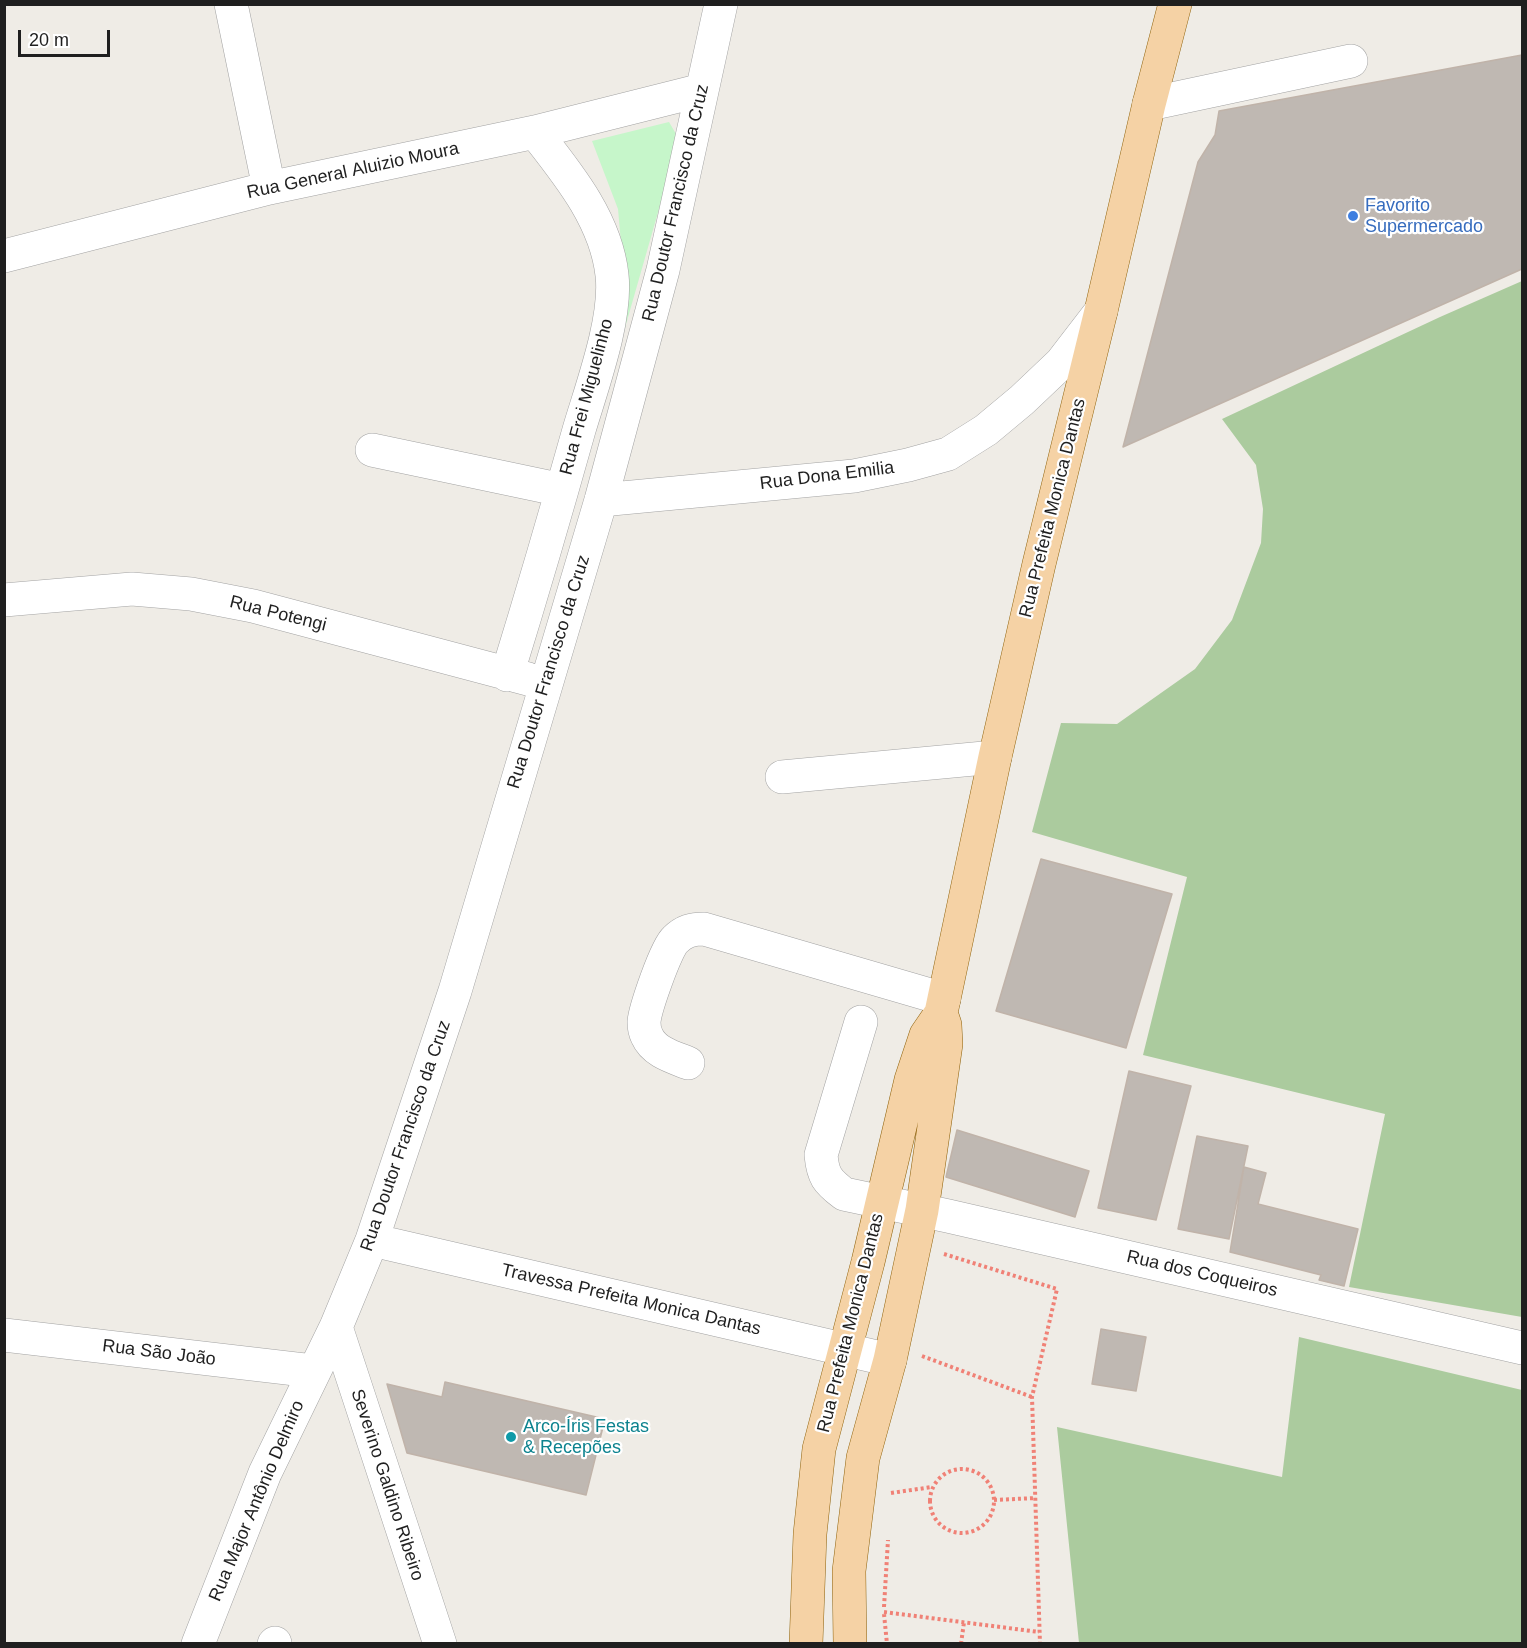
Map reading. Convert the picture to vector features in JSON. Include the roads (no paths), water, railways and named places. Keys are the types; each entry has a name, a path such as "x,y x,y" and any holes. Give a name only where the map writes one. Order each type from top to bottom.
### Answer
{"main road":[{"name":"Rua Prefeita Monica Dantas","path":"806,1644 810,1534 819,1449 846,1349 911,1080 926,1035 942,1006 1041,553 1175,4"},
{"name":"Rua Prefeita Monica Dantas","path":"850,1644 849,1571 863,1458 902,1357 946,1044 942,1006"}],"street":[{"path":"231,4 269,188"},
{"name":"Rua Doutor Francisco da Cruz","path":"336,1327 372,1240 455,991 601,500 663,270 721,4"},
{"path":"1149,104 1351,61"},
{"name":"Rua General Aluizio Moura","path":"4,256 269,188 535,132 702,90"},
{"name":"Rua Frei Miguelinho","path":"507,675 603,348 613,290 612,273 599,228 566,171 535,132"},
{"name":"Rua Dona Emilia","path":"601,500 854,476 948,454 986,430 1030,393 1061,363 1101,310"},
{"path":"372,450 562,490"},
{"name":"Rua Potengi","path":"4,600 132,589 191,594 253,606 507,675 545,683"},
{"path":"782,777 995,757"},
{"path":"688,1063 663,1053 655,1046 647,1036 644,1024 667,952 673,942 692,929 704,929 942,1006"},
{"name":"Rua dos Coqueiros","path":"861,1022 821,1155 822,1171 831,1184 844,1194 1522,1347"},
{"name":"Travessa Prefeita Monica Dantas","path":"372,1240 846,1349 902,1357"},
{"name":"Rua Major Antônio Delmiro","path":"198,1644 265,1473 336,1327"},
{"name":"Severino Galdino Ribeiro","path":"336,1327 440,1644"},
{"name":"Rua São João","path":"4,1335 313,1371"}],"place":[{"name":"Favorito Supermercado","path":"1353,216"},
{"name":"Arco-Íris Festas & Recepões","path":"511,1437"}]}
